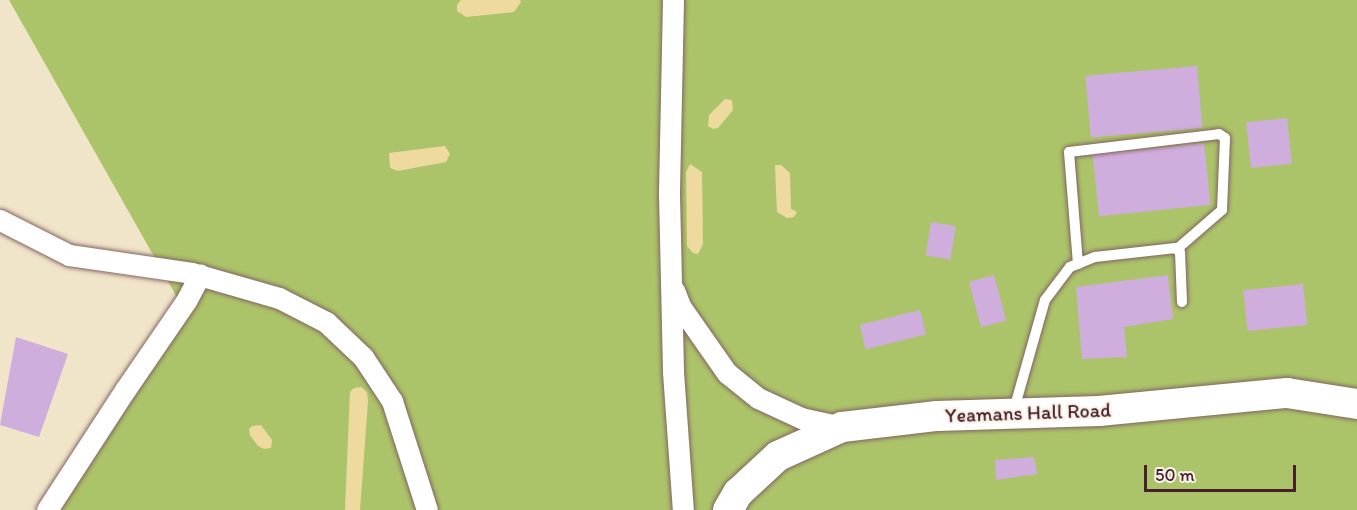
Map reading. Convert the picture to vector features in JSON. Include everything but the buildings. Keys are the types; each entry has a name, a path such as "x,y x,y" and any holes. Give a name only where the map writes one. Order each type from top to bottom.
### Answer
{"street":[{"path":"673,0 669,194 673,372 683,510"},
{"path":"0,220 69,255 200,275 279,298 326,321 363,357 392,401 427,510"},
{"path":"47,510 186,301 200,275"},
{"path":"671,283 680,306 727,372 758,398 801,418 842,427"},
{"name":"Yeamans Hall Road","path":"728,510 738,493 778,456 842,427 937,416 1099,411 1287,393 1357,404"}],"lane":[{"path":"1013,413 1045,300 1070,267 1078,264 1095,257 1177,249 1222,210 1225,138 1219,134 1069,152 1078,264"},
{"path":"1177,249 1180,252 1182,302"}],"green space":[{"path":"9,0 1357,0 1357,510 52,510 182,306"}],"sand":[{"path":"461,0 520,0 521,2 514,12 466,17 457,11 457,5"},
{"path":"725,99 732,100 733,110 718,128 713,129 708,126 709,115"},
{"path":"445,146 450,154 446,162 398,171 390,168 389,153"},
{"path":"690,164 702,172 703,244 698,254 693,253 687,246 686,172"},
{"path":"775,165 781,165 790,173 791,209 797,212 794,217 787,218 777,212"},
{"path":"361,387 367,392 368,401 360,510 345,510 350,392 354,388"},
{"path":"261,425 272,440 271,448 264,449 258,446 250,435 249,429 252,426"}]}
